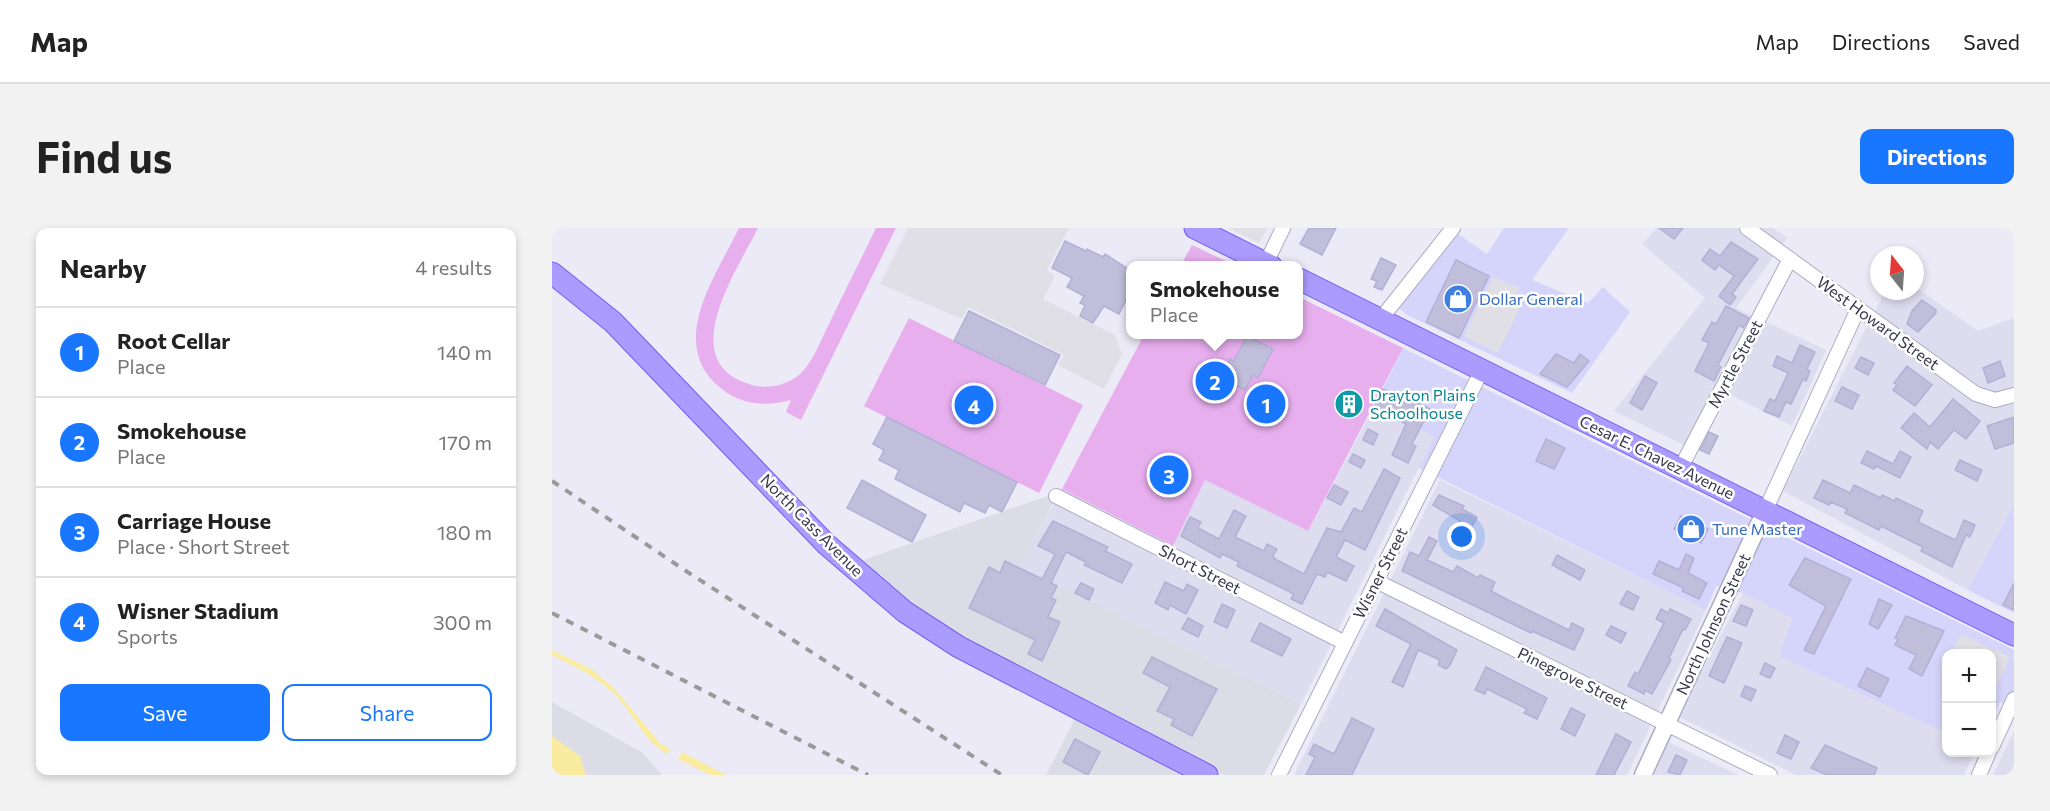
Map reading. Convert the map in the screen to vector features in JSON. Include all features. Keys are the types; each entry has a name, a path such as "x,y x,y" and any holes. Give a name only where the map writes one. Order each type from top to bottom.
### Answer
{"main road":[{"path":"1195,228 1262,261"},
{"name":"North Cass Avenue","path":"552,273 613,322 826,544 905,612 980,659 1207,775"},
{"name":"Cesar E. Chavez Avenue","path":"1303,281 2014,635"}],"street":[{"path":"1269,261 1283,228"},
{"path":"1380,320 1453,228"},
{"name":"West Howard Street","path":"1747,228 1979,396 1995,400 2014,395"},
{"name":"Myrtle Street","path":"1680,469 1790,260"},
{"name":"North Johnson Street","path":"1643,775 1858,309"},
{"name":"Wisner Street","path":"1279,775 1482,370"},
{"name":"Short Street","path":"1056,496 1345,643"},
{"name":"Pinegrove Street","path":"1376,581 1770,775"},
{"path":"1996,738 2014,699"},
{"path":"1979,775 1987,757"}],"shaded area":[{"path":"739,228 758,228 727,289 718,313 714,335 716,356 727,372 749,384 762,387 776,386 789,381 805,369 876,228 896,228 801,420 786,412 791,400 764,404 747,402 730,395 705,371 697,352 696,331 700,310 708,288"},
{"path":"908,228 1069,228 1047,270 1055,276 1043,299 1115,335 1122,354 1104,389 1058,365 1064,355 968,307 962,319 880,284"},
{"path":"1228,228 1267,228 1259,243"},
{"path":"1504,228 1569,228 1532,280 1588,303 1603,287 1630,312 1572,393 1407,315 1399,308 1458,234 1487,254"},
{"path":"1657,228 1773,228 1787,238 1736,308 1826,350 1792,426 1723,391 1694,450 1614,411 1705,298 1642,244"},
{"path":"1192,245 1226,261 1183,261"},
{"path":"1493,277 1520,288 1513,301 1521,305 1498,353 1464,336"},
{"path":"1924,293 1978,331 2014,318 2014,505 1968,590 1783,491 1880,300 1924,300"},
{"path":"1303,299 1403,348 1308,531 1205,480 1173,546 1062,489 1142,339 1303,339"},
{"path":"909,318 1083,405 1039,493 864,406"},
{"path":"1403,348 2014,650 2014,707 2000,702 1996,710 1996,649 1942,649 1942,731 1779,656 1793,618 1743,593 1716,586 1706,610 1419,468 1434,437 1374,407"},
{"path":"1374,407 1434,437 1301,704 1018,567 1062,489 1172,546 1205,480 1308,531"},
{"path":"1440,480 1706,610 1627,775 1294,775"},
{"path":"1059,492 1019,567 1301,704 1264,775 1224,775 986,650 934,622 893,590 863,560"},
{"path":"2014,505 2014,613 1968,590"},
{"path":"1743,593 1794,618 1779,656 1942,731 1942,757 1972,757 1964,775 1796,775 1681,718 1699,677"},
{"path":"1961,634 1993,649 1954,649"},
{"path":"552,650 591,669 613,687 660,743 670,749 667,754 648,738 617,696 591,676 552,655"},
{"path":"1996,650 2010,657 1996,687"},
{"path":"552,702 643,753 662,775 552,775"},
{"path":"1075,719 1183,775 1046,775"},
{"path":"2014,731 2014,775 1993,775"},
{"path":"552,736 580,756 586,775 552,775"},
{"path":"1668,742 1738,775 1654,775"},
{"path":"682,752 726,775 710,775 678,759"}],"building":[{"path":"1309,228 1336,228 1322,255 1300,244"},
{"path":"1659,228 1683,228 1674,239"},
{"path":"1065,241 1103,257 1105,254 1126,268 1126,300 1119,314 1104,306 1093,323 1080,316 1085,305 1080,303 1084,296 1067,287 1072,278 1052,268"},
{"path":"1731,242 1758,259 1732,294 1736,297 1730,305 1719,296 1734,276 1719,265 1715,270 1702,260 1710,249 1720,256"},
{"path":"1381,258 1396,265 1382,290 1374,287 1377,281 1371,279"},
{"name":"Dollar General","path":"1456,260 1489,276 1459,338 1426,322"},
{"path":"1922,300 1936,310 1936,313 1918,332 1907,324 1912,311"},
{"path":"1726,306 1749,318 1743,328 1739,325 1718,365 1721,367 1714,381 1695,371 1709,343 1702,340 1712,322 1716,324"},
{"path":"969,311 1060,355 1045,385 954,341"},
{"path":"1245,339 1253,339 1273,349 1258,378 1253,375 1245,390 1222,378 1230,359 1234,361"},
{"path":"1800,345 1815,352 1807,369 1810,371 1806,381 1803,379 1791,404 1786,402 1779,417 1764,411 1770,399 1775,401 1788,373 1773,366 1777,356 1792,363"},
{"path":"1556,354 1574,363 1580,354 1589,361 1567,387 1540,374"},
{"path":"1861,357 1874,363 1868,375 1855,368"},
{"path":"2000,361 2005,376 1988,383 1983,368"},
{"path":"1907,366 1932,385 1915,406 1893,390 1897,385 1894,383"},
{"path":"1645,376 1657,383 1642,410 1630,403"},
{"path":"1842,387 1859,395 1852,409 1835,401"},
{"path":"1383,389 1392,393 1394,391 1430,409 1412,444 1416,446 1408,463 1392,455 1406,424 1374,407"},
{"name":"Drayton Plains Schoolhouse","path":"1344,393 1362,402 1355,415 1337,406"},
{"path":"1953,399 1980,421 1966,439 1954,430 1938,449 1930,442 1927,449 1901,428 1914,413 1930,427"},
{"path":"887,417 1017,482 1002,512 989,505 985,513 964,503 960,512 895,479 899,470 879,460 884,450 873,444"},
{"path":"2014,417 2014,443 1995,449 1987,426"},
{"path":"1368,429 1378,434 1373,445 1363,440"},
{"path":"1709,432 1718,436 1709,454 1700,450"},
{"path":"1546,439 1565,448 1554,469 1536,461"},
{"path":"1867,451 1893,464 1900,451 1911,457 1900,478 1876,466 1874,469 1861,463"},
{"path":"1353,454 1365,460 1361,468 1349,462"},
{"path":"1165,458 1185,468 1174,492 1154,482"},
{"path":"1960,460 1982,470 1977,481 1955,470"},
{"path":"1384,469 1400,478 1365,550 1345,540 1336,557 1354,566 1346,581 1327,572 1325,577 1317,574 1302,604 1291,599 1294,594 1237,566 1239,562 1222,554 1220,558 1181,536 1190,517 1201,522 1198,528 1219,539 1234,510 1246,516 1235,537 1264,551 1267,544 1277,549 1273,556 1275,559 1304,574 1327,528 1341,532 1354,508 1362,512"},
{"path":"862,480 926,515 912,542 847,508"},
{"path":"1823,480 1850,493 1854,485 1881,498 1882,495 1895,501 1896,498 1923,511 1918,522 1953,539 1956,539 1964,520 1975,525 1970,537 1966,535 1952,567 1921,551 1923,547 1881,526 1879,530 1845,513 1847,509 1831,502 1829,505 1814,498"},
{"path":"1334,485 1348,492 1341,505 1327,498"},
{"path":"1439,495 1464,506 1462,509 1477,517 1463,543 1452,537 1460,521 1433,505"},
{"name":"Tune Master","path":"1681,516 1708,529 1701,543 1674,529"},
{"path":"1053,521 1108,547 1105,551 1132,564 1122,583 1084,565 1086,562 1066,552 1051,583 1057,586 1051,598 1056,600 1048,617 1060,622 1042,661 1028,654 1035,640 969,608 989,567 1000,573 1005,561 1042,579 1055,554 1038,546"},
{"path":"1429,537 1437,541 1427,560 1453,572 1457,566 1478,578 1480,575 1495,582 1491,591 1512,602 1569,630 1572,623 1584,629 1574,650 1532,631 1531,633 1402,571 1410,552 1419,556"},
{"path":"1686,554 1694,558 1688,573 1707,583 1699,599 1682,591 1684,588 1653,574 1659,561 1679,570"},
{"path":"1557,555 1585,570 1580,580 1552,565"},
{"path":"1805,558 1851,579 1814,654 1804,650 1826,606 1789,585"},
{"path":"1165,582 1184,591 1187,584 1198,590 1186,614 1170,605 1168,610 1155,603"},
{"path":"1081,583 1094,589 1089,600 1075,593"},
{"path":"2014,583 2014,610 2003,605"},
{"path":"1627,591 1639,597 1633,610 1620,604"},
{"path":"1879,599 1892,605 1878,629 1869,624"},
{"path":"1222,604 1235,610 1227,628 1214,622"},
{"path":"1741,605 1753,610 1746,626 1733,621"},
{"path":"1385,609 1457,650 1450,665 1446,669 1438,665 1440,660 1418,650 1403,687 1392,682 1411,644 1376,626"},
{"path":"1661,609 1668,613 1670,609 1691,619 1685,630 1683,629 1669,658 1671,660 1652,694 1645,690 1644,694 1628,686 1635,672 1638,674 1664,623 1656,619"},
{"path":"1906,616 1944,631 1922,676 1909,669 1916,655 1895,645 1898,639 1895,638"},
{"path":"1188,618 1203,626 1198,637 1182,629"},
{"path":"1260,623 1291,639 1282,656 1251,641"},
{"path":"1611,626 1626,633 1621,643 1606,635"},
{"path":"1727,637 1742,643 1724,683 1709,676"},
{"path":"1152,657 1217,689 1192,736 1171,725 1174,719 1157,711 1170,687 1143,673"},
{"path":"1765,663 1775,668 1770,678 1760,674"},
{"path":"1486,667 1547,698 1537,719 1524,713 1527,709 1487,689 1485,694 1475,690"},
{"path":"1867,668 1889,679 1880,697 1858,686"},
{"path":"1745,686 1756,690 1751,701 1741,696"},
{"path":"1571,708 1585,715 1575,736 1561,729"},
{"path":"1352,718 1374,729 1352,775 1306,775 1315,757 1309,754 1314,744 1334,754"},
{"path":"1616,734 1631,742 1614,775 1596,775"},
{"path":"1785,735 1799,742 1791,759 1777,753"},
{"path":"1075,739 1100,752 1088,775 1063,762"},
{"path":"1825,745 1877,768 1874,775 1827,775 1811,768"},
{"path":"1676,755 1687,760 1680,775 1668,772"}],"railway":[{"path":"552,481 686,571 1002,775"},
{"path":"552,613 868,775"}],"place":[{"name":"Dollar General","path":"1458,299"},
{"name":"Smokehouse","path":"1215,381"},
{"name":"Root Cellar","path":"1266,404"},
{"name":"Drayton Plains Schoolhouse","path":"1349,404"},
{"name":"Wisner Stadium","path":"974,405"},
{"name":"Carriage House","path":"1169,475"},
{"name":"Tune Master","path":"1691,529"}]}
